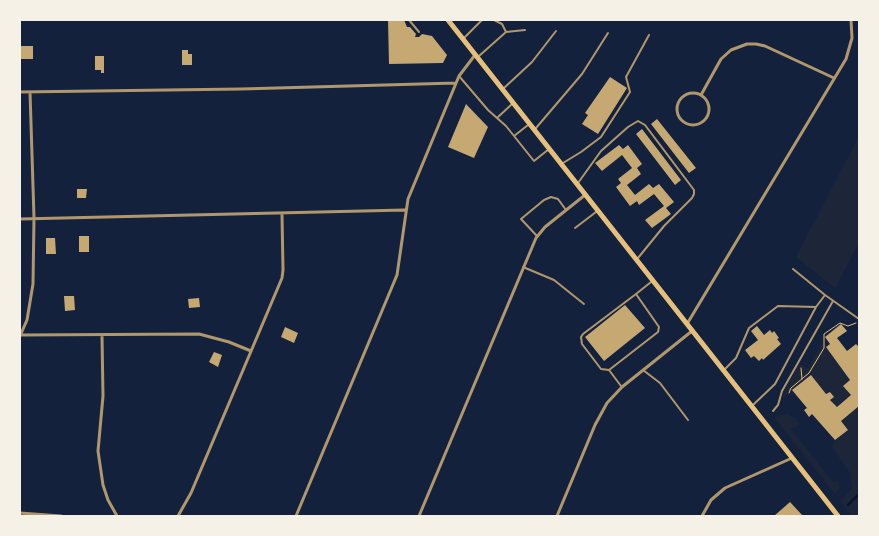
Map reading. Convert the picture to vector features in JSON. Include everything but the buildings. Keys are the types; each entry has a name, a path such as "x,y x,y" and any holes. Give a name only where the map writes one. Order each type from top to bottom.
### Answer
{"main road":[{"path":"448,20 838,516"}],"street":[{"path":"687,324 807,127 846,59 852,38 851,20"},
{"path":"701,95 721,59 731,50 747,44 765,46 834,78"},
{"path":"296,516 397,275 408,199 459,76 476,56"},
{"path":"20,92 241,89 456,83"},
{"path":"30,92 34,218 32,291 27,320 20,336 199,334 229,342 251,351"},
{"path":"686,94 701,95 708,104 708,114 701,123 685,123 681,120 677,111 679,101 686,94"},
{"path":"419,516 523,267 538,236 545,227 585,195"},
{"path":"20,219 405,210"},
{"path":"178,516 192,493 283,275 282,214"},
{"path":"557,516 599,415 607,403 622,387 692,331"},
{"path":"102,336 103,396 98,451 103,485 108,500 117,516"},
{"path":"702,516 711,500 725,488 792,458"},
{"path":"20,513 61,516"}],"lane":[{"path":"409,20 419,32"},
{"path":"463,40 484,20"},
{"path":"494,20 502,24 506,32"},
{"path":"476,56 506,32 525,30"},
{"path":"502,89 532,62 556,31"},
{"path":"534,130 582,74 608,33"},
{"path":"561,164 601,137 630,92 626,77 649,36"},
{"path":"459,76 514,136 534,161 549,149"},
{"path":"497,118 513,103"},
{"path":"577,184 601,151 628,127 638,122 645,125 694,190 694,194 636,259"},
{"path":"514,136 529,124"},
{"path":"538,236 521,218 544,200 551,197 558,199 566,210"},
{"path":"575,228 598,210"},
{"path":"523,267 554,280 584,304"},
{"path":"793,268 833,302 859,320"},
{"path":"636,294 659,327 659,330 609,370 601,369 582,344 581,337 583,334 653,281"},
{"path":"751,406 775,384 816,307 825,295"},
{"path":"773,411 778,406 782,391 833,302"},
{"path":"724,371 736,358 748,328 778,306 816,307"},
{"path":"609,370 622,387"},
{"path":"643,370 660,383 688,420"}],"path":[{"path":"789,393 791,388 809,373 824,348 824,334 840,322 848,326 859,320"},
{"path":"801,365 802,379"}],"shaded area":[{"path":"859,136 859,243 835,288 796,257"},
{"path":"822,342 850,380 843,386 851,395 837,407 830,400 833,397 829,392 826,394 792,390 783,398 799,364 808,368"},
{"path":"859,406 859,516 852,516 841,502 852,488 850,473 832,447 835,440 848,430 841,421"},
{"path":"788,414 796,419 800,424 790,428 833,482 839,481 840,488 835,494 774,417"}],"waterway":[{"path":"848,505 859,494"}]}
